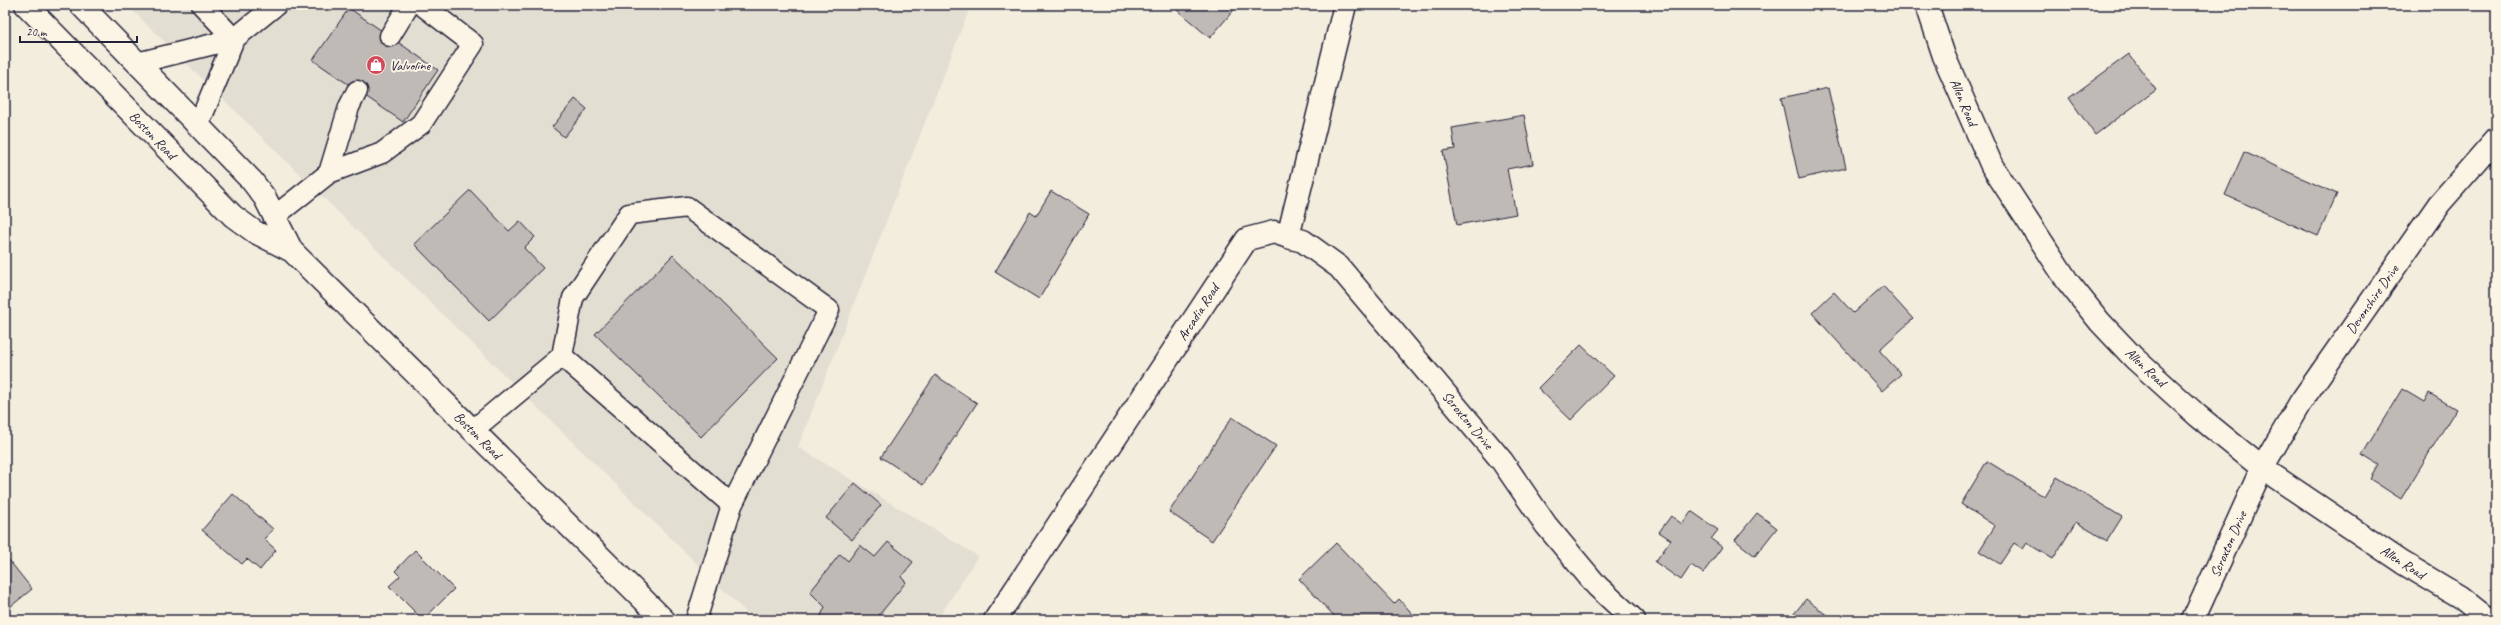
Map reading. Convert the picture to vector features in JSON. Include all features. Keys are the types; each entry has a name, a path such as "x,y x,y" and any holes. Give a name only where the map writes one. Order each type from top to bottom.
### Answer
{"street":[{"name":"Boston Road","path":"26,5 233,216 255,232 292,251 664,620"},
{"name":"Boston Road","path":"81,5 252,181 265,198 292,251"},
{"path":"1288,237 1345,5"},
{"name":"Allen Road","path":"1927,5 1944,56 1992,166 2068,282 2134,358 2198,416 2262,468 2403,563 2460,598 2490,620"},
{"name":"Devonshire Drive","path":"2262,468 2300,403 2439,204 2496,139"},
{"name":"Arcadia Road","path":"995,620 1247,239 1274,232 1288,237"},
{"name":"Scroxton Drive","path":"1288,237 1303,241 1339,267 1502,461 1552,531 1597,586 1634,620"},
{"name":"Scroxton Drive","path":"2193,620 2262,468"}],"lane":[{"path":"202,5 234,39"},
{"path":"137,63 234,39 276,5"},
{"path":"390,36 409,5"},
{"path":"274,216 329,173 382,153 421,124 472,44 422,5"},
{"path":"198,126 234,39"},
{"path":"329,173 349,107 357,90"},
{"path":"472,430 562,356 573,298 629,214 687,207 829,310 732,505 696,620"},
{"path":"562,356 732,505"}],"shaded area":[{"path":"127,5 971,5 798,447 978,556 937,620 754,620"}],"building":[{"path":"1171,5 1238,5 1210,38"},
{"name":"Valvoline","path":"349,8 438,70 403,122 313,60"},
{"path":"2129,54 2156,90 2095,135 2069,98"},
{"path":"1828,88 1846,168 1799,179 1781,98"},
{"path":"575,99 587,109 564,137 552,127"},
{"path":"1524,115 1533,164 1507,169 1516,214 1457,225 1443,151 1455,149 1452,128"},
{"path":"2244,152 2337,194 2318,236 2225,195"},
{"path":"470,190 509,231 520,221 535,237 524,248 543,268 489,321 414,244"},
{"path":"1051,191 1089,214 1039,299 995,272 1030,212 1036,216"},
{"path":"673,255 778,358 701,437 595,334"},
{"path":"1883,286 1913,319 1879,350 1901,374 1882,391 1812,313 1834,292 1853,313"},
{"path":"1581,345 1614,376 1571,420 1538,388"},
{"path":"935,375 977,403 923,485 881,457"},
{"path":"2402,389 2424,402 2429,393 2456,409 2401,499 2370,479 2378,465 2362,455"},
{"path":"1232,417 1276,446 1212,541 1169,512"},
{"path":"1987,461 2045,497 2057,477 2122,517 2107,541 2076,522 2053,559 2027,543 2023,549 2014,543 2000,564 1979,551 1995,526 1961,504"},
{"path":"855,483 881,505 852,540 826,518"},
{"path":"233,494 273,529 264,539 276,550 260,570 247,559 242,564 202,530"},
{"path":"1691,511 1718,530 1711,539 1722,547 1703,573 1691,565 1681,580 1655,562 1671,540 1659,532 1671,516 1682,524"},
{"path":"1757,513 1777,528 1755,556 1735,540"},
{"path":"888,542 913,562 901,577 906,582 875,620 819,620 825,607 810,592 840,554 848,561 860,545 875,557"},
{"path":"1336,543 1394,604 1399,599 1418,620 1338,620 1299,579"},
{"path":"415,550 454,589 423,620 389,586 400,576 395,571"},
{"path":"8,559 32,589 10,607 5,600 5,562"},
{"path":"1806,599 1829,617 1827,620 1789,620"}],"place":[{"name":"Valvoline","path":"376,65"}]}
